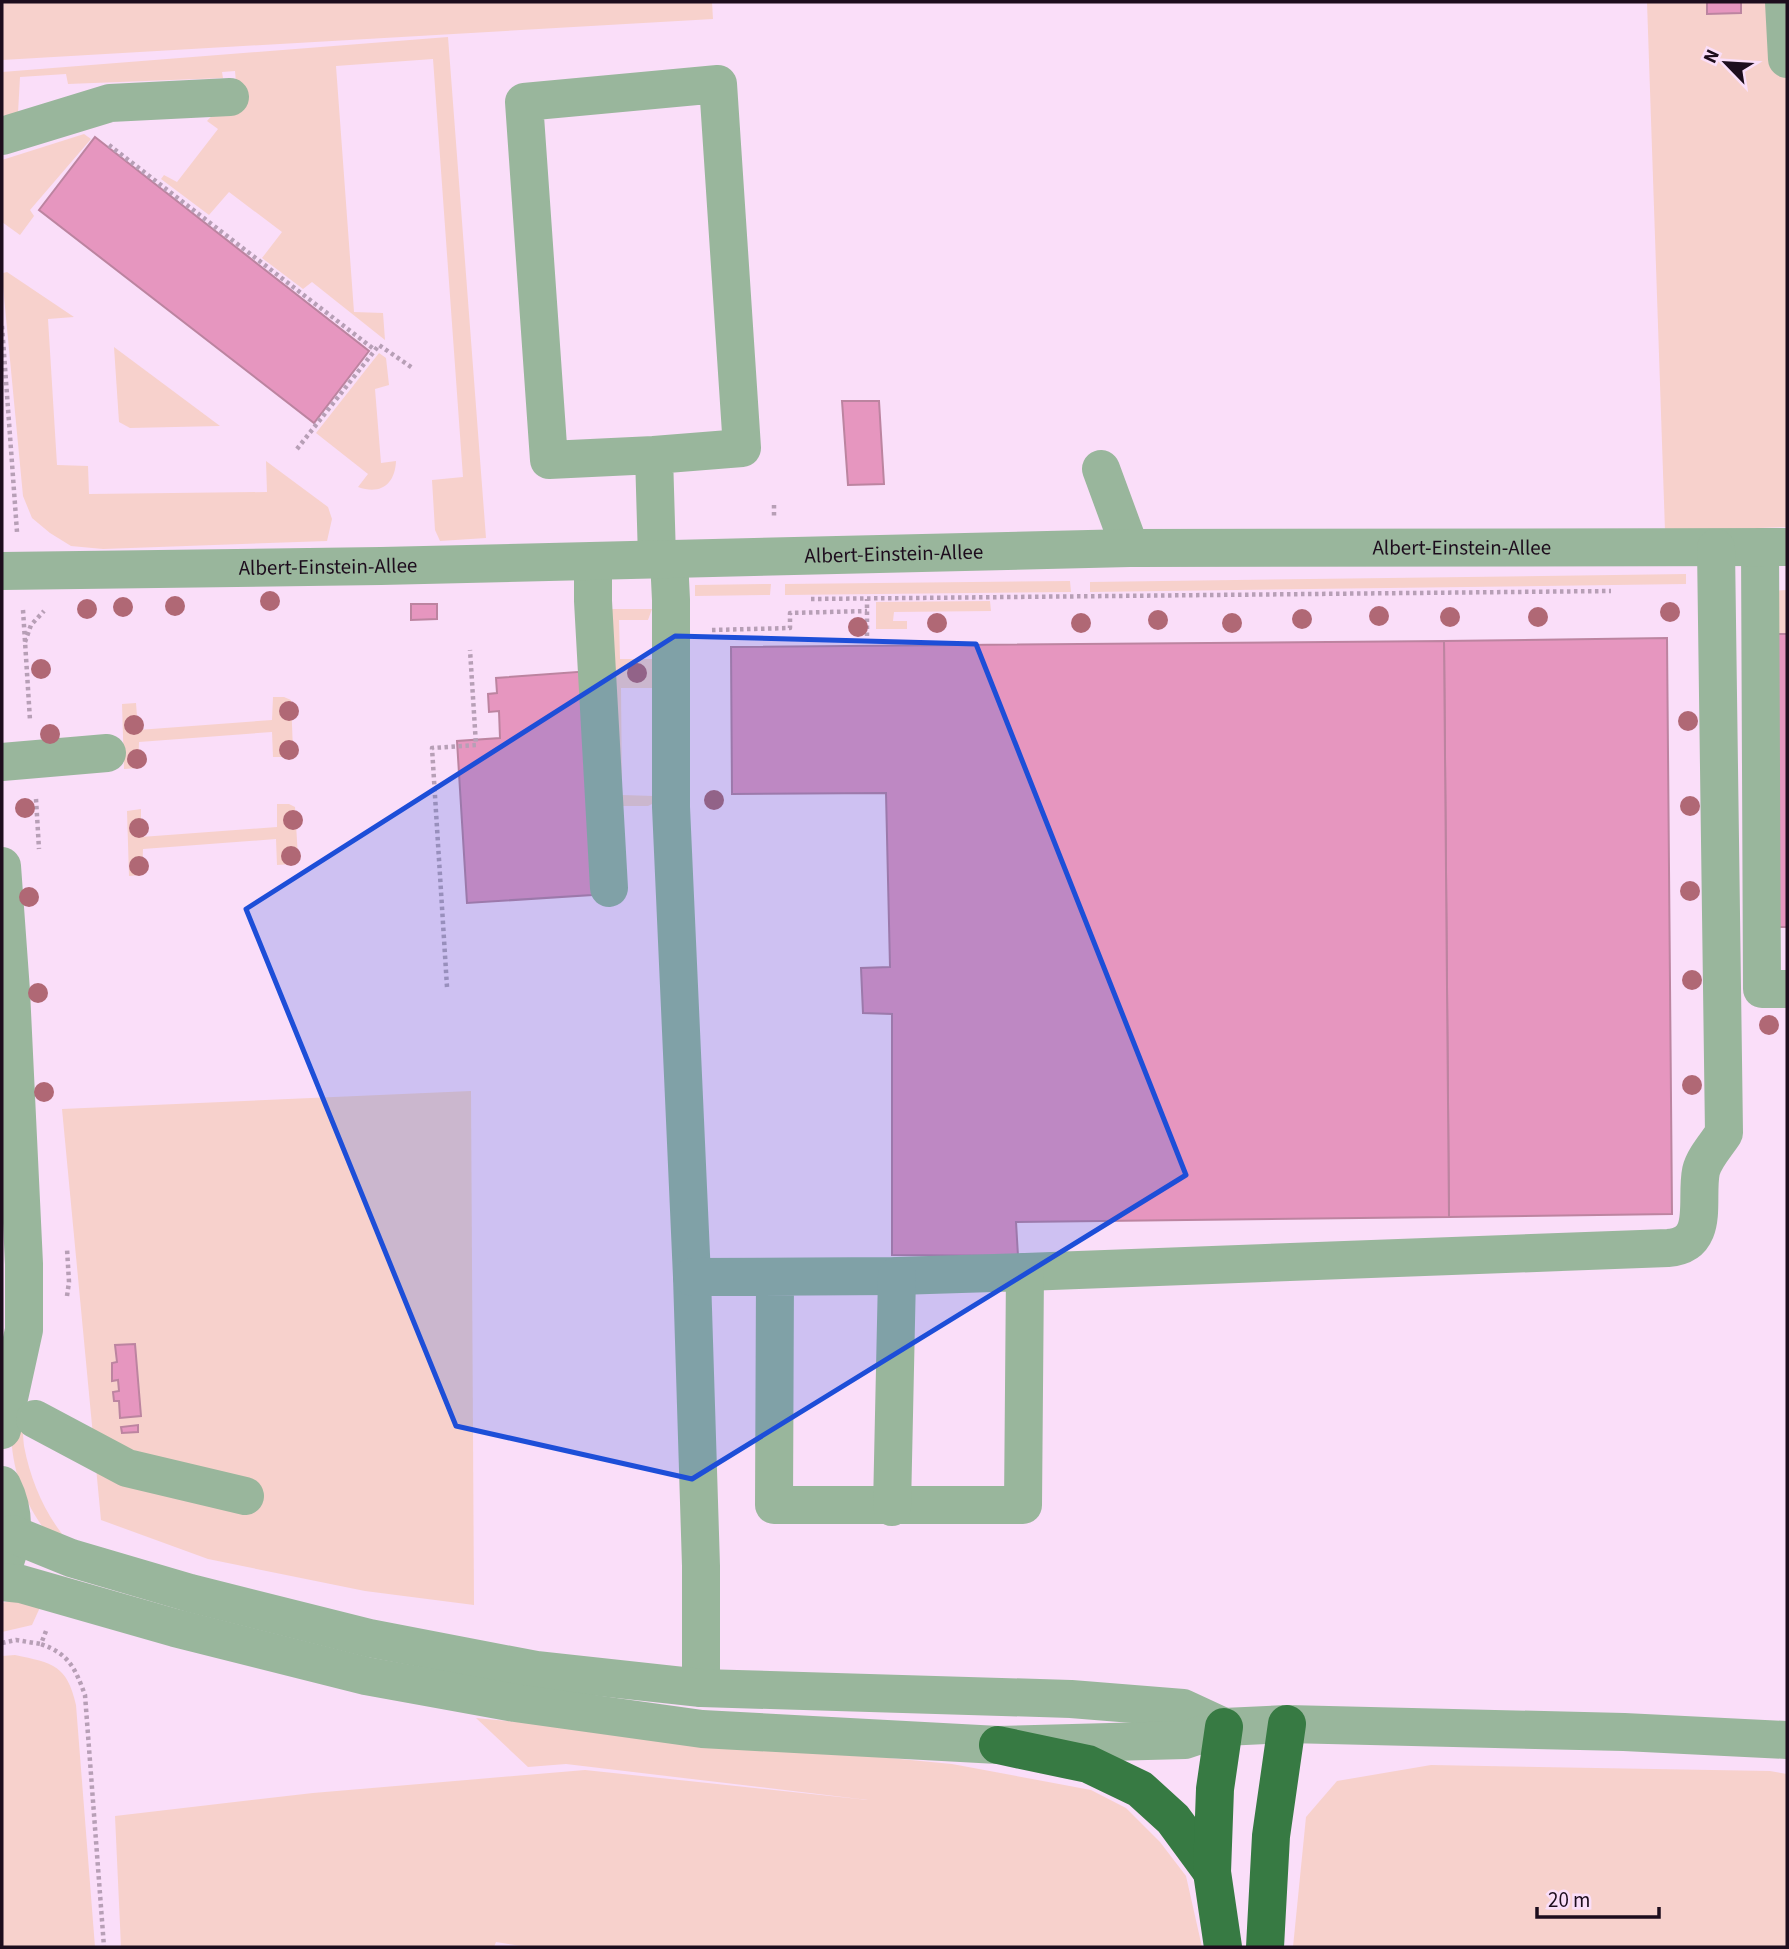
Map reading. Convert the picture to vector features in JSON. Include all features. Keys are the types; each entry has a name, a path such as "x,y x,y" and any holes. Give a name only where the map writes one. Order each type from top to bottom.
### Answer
{"highway":[{"path":"1265,1947 1270,1836 1287,1724"},
{"path":"1223,1947 1212,1872 1215,1789 1224,1727"},
{"path":"998,1745 1088,1763 1140,1789 1173,1819 1212,1872"}],"street":[{"path":"1784,2 1787,59"},
{"path":"718,84 742,448 654,455 549,460 524,102 718,84"},
{"path":"2,136 110,103 230,97"},
{"path":"654,455 670,631 671,807 692,1277 701,1566 701,1688"},
{"path":"1078,549 1101,469 1130,548"},
{"path":"1774,547 1762,989 1787,989"},
{"name":"Albert-Einstein-Allee","path":"2,571 381,566 1130,548 1774,547"},
{"path":"692,1277 897,1276 1680,1247 1688,1241 1699,1220 1701,1169 1724,1133 1716,548"},
{"path":"593,561 609,888"},
{"path":"2,762 107,753"},
{"path":"2,866 12,1005 24,1264 24,1330 18,1424 127,1468 245,1496"},
{"path":"2,1319 24,1264"},
{"path":"775,1277 774,1506 1023,1505 1026,1272"},
{"path":"892,1507 897,1276"},
{"path":"2,1485 11,1510 7,1550 71,1558 190,1593 369,1638 536,1670 701,1688 1071,1699 1183,1709 1224,1727"},
{"path":"2,1583 21,1584 175,1628 366,1676 515,1703 702,1729 998,1745 1185,1740 1224,1727 1287,1724 1624,1732 1787,1740"}],"path":[{"path":"71,115 375,349"},
{"path":"297,449 379,345 414,369"},
{"path":"867,599 867,643"},
{"path":"670,631 790,628 790,612 867,611"},
{"path":"446,987 432,748 476,745 471,650"},
{"path":"41,1644 59,1595"},
{"path":"2,1643 16,1640 57,1650 68,1659 78,1675 85,1695 104,1947"}],"highlighted area":[{"path":"675,636 976,644 1186,1175 692,1479 456,1426 246,909"}],"shaded area":[{"path":"2,2 712,2 713,19 2,60"},
{"path":"1647,2 1787,2 1787,527 1665,531"},
{"path":"448,37 486,538 440,541 435,530 432,480 463,477 433,59 336,66 354,312 383,313 385,340 312,282 303,289 262,258 282,232 229,192 209,215 161,179 164,175 177,182 218,129 207,121 216,111 238,107 235,71 222,72 223,78 68,84 66,74 20,77 18,113 2,116 2,72"},
{"path":"84,134 91,139 30,210 34,216 20,235 2,222 2,160"},
{"path":"7,272 74,317 48,319 57,465 88,466 89,494 267,492 266,461 328,507 332,519 327,541 103,549 71,546 32,518 23,496 2,276"},
{"path":"114,347 220,426 130,428 119,422"},
{"path":"379,353 386,358 389,385 375,389 381,463 396,461 389,482 373,490 358,487 368,474 316,433"},
{"path":"1686,574 1686,584 1090,592 1090,582"},
{"path":"1070,581 1071,592 785,595 785,584"},
{"path":"771,584 770,595 695,596 695,585"},
{"path":"1787,590 1787,634 1769,634 1769,591"},
{"path":"990,601 991,611 894,612 893,621 907,621 907,629 876,629 876,602"},
{"path":"603,609 652,609 648,620 619,620 620,659 653,659 652,688 621,688 622,795 654,796 652,804 648,806 618,806"},
{"path":"273,697 291,700 293,750 287,757 273,757 272,732 139,742 138,768 124,769 122,704 136,703 138,730 272,720"},
{"path":"277,804 295,807 298,858 292,864 277,865 276,839 143,849 142,875 129,876 127,811 141,809 141,837 277,827"},
{"path":"471,1091 474,1605 365,1591 208,1559 101,1520 62,1109"},
{"path":"22,1423 30,1470 43,1504 62,1534 47,1533 21,1486 14,1460 11,1432"},
{"path":"2,1603 42,1603 32,1625 2,1632"},
{"path":"15,1655 56,1668 68,1681 76,1705 95,1947 2,1947 2,1656"},
{"path":"476,1718 952,1764 1091,1790 1126,1808 1160,1842 1186,1876 1202,1947 528,1947 496,1942 494,1947 121,1947 115,1816 313,1793 585,1770 868,1800 566,1764 528,1767"},
{"path":"1431,1765 1770,1771 1787,1774 1787,1947 1293,1947 1306,1817 1337,1781"}],"building":[{"path":"1707,2 1741,2 1741,13 1707,14"},
{"path":"95,137 369,351 314,423 39,210"},
{"path":"842,401 879,401 884,484 848,485"},
{"path":"411,604 437,604 437,619 411,620"},
{"path":"1769,634 1787,634 1787,927 1773,927"},
{"path":"1667,638 1672,1214 1449,1217 1444,641"},
{"path":"1444,641 1449,1217 1016,1222 1018,1256 892,1255 892,1014 863,1013 861,968 890,967 886,793 732,794 731,647"},
{"path":"591,671 592,895 467,903 457,741 500,738 499,711 489,712 488,694 497,693 496,678"},
{"path":"135,1344 141,1416 120,1418 119,1401 114,1401 113,1392 119,1391 118,1380 112,1381 112,1363 117,1362 115,1345"},
{"path":"138,1425 138,1432 122,1433 121,1427"}]}
